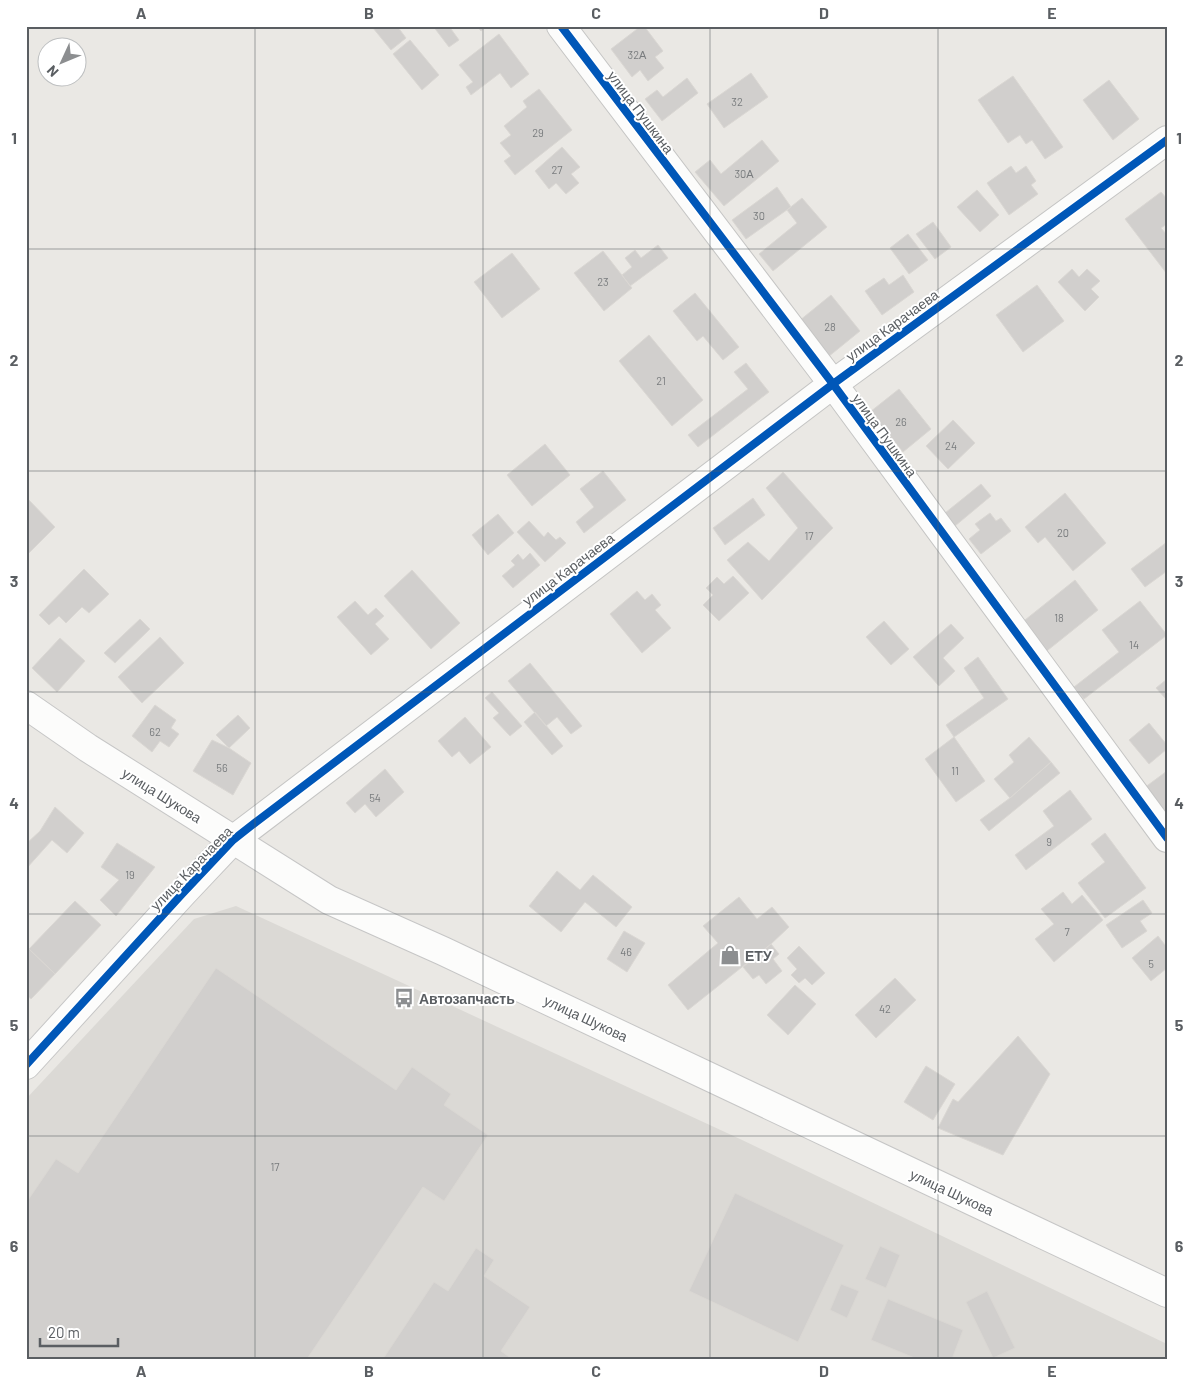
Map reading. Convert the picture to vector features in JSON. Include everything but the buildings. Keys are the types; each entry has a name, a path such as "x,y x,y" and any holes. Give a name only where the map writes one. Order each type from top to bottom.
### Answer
{"street":[{"name":"улица Пушкина","path":"561,26 833,384 1167,838"},
{"name":"улица Карачаева","path":"26,1065 233,840 833,384 1167,140"},
{"name":"улица Шукова","path":"26,705 88,748 329,900 443,951 1167,1293"}],"shaded area":[{"name":"Автозапчасть","path":"236,906 740,1139 1167,1344 1167,1359 26,1359 26,1099 194,919"}],"cycle path":[{"path":"561,26 833,384 1167,838"},
{"path":"26,1065 233,840 833,384 1167,140"}],"place":[{"name":"ЕТУ","path":"730,955"},
{"name":"Автозапчасть","path":"404,998"}]}
